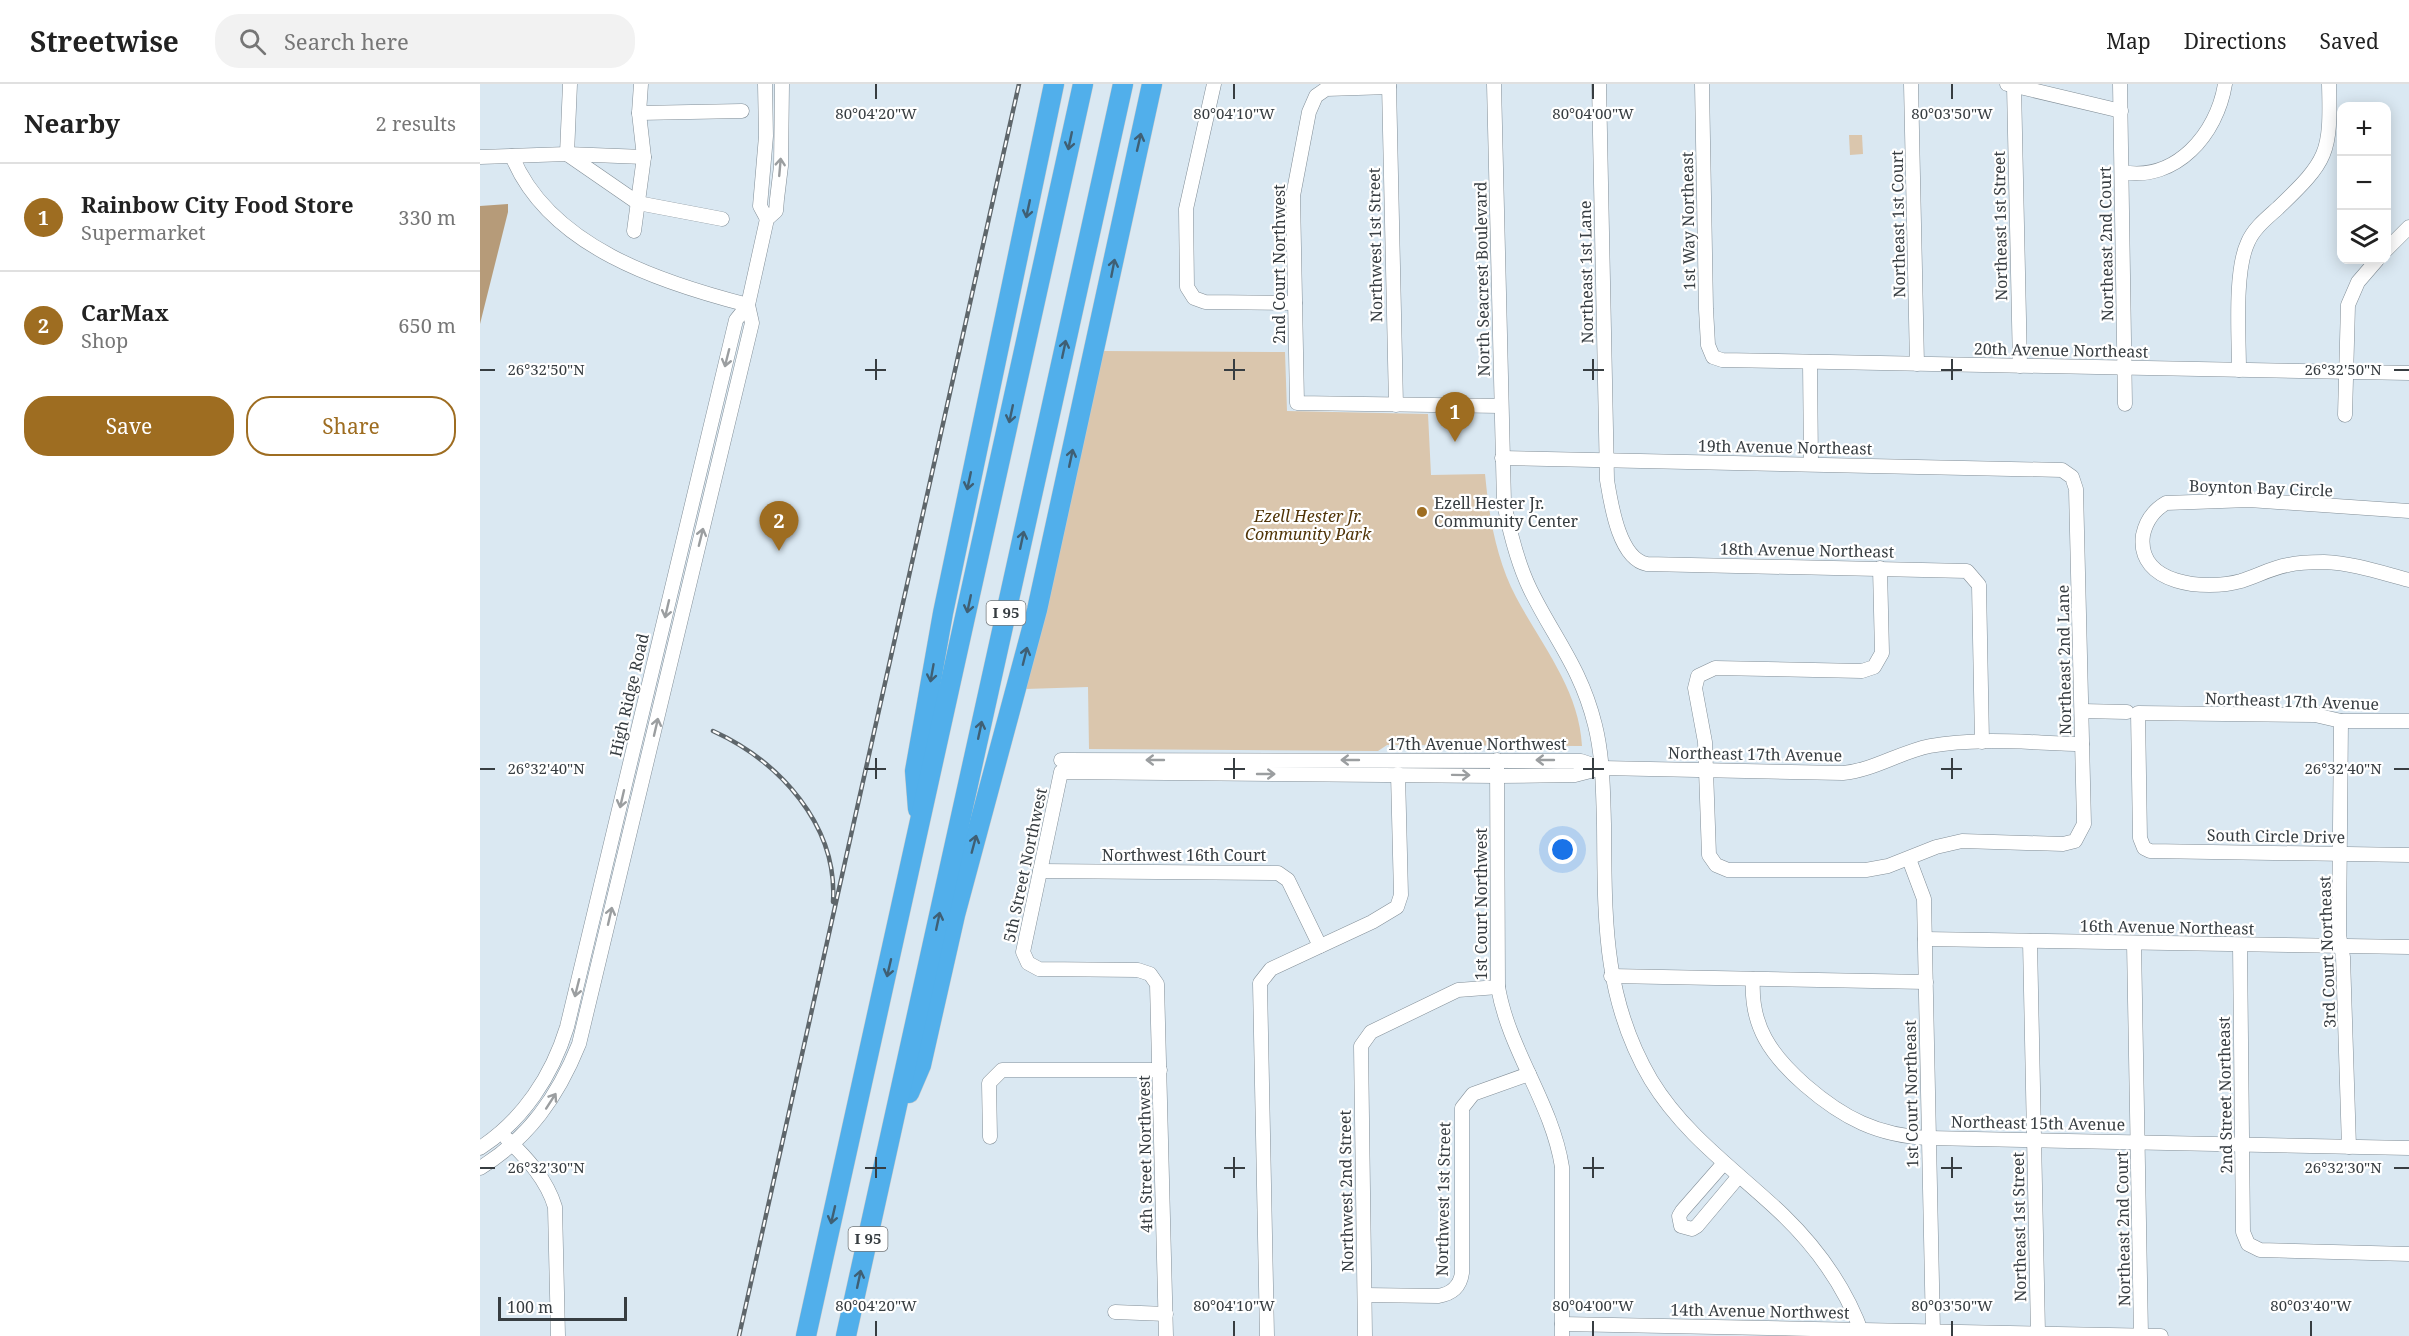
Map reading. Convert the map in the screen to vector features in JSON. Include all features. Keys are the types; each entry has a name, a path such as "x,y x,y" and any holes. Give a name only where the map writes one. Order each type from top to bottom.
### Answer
{"highway":[{"path":"920,829 915,771 933,666 961,519 1054,84"},
{"name":"I 95","path":"806,1336 1083,84"},
{"name":"I 95","path":"846,1336 1123,84"},
{"path":"889,1142 921,1065 955,915 1031,633 1152,84"}],"street":[{"path":"567,154 570,84"},
{"path":"634,231 644,157 639,113 641,84"},
{"name":"High Ridge Road","path":"765,84 765,163 760,206 767,219"},
{"name":"High Ridge Road","path":"480,1168 512,1144 549,1105 573,1058 583,1030 752,323 748,305 767,219 776,211 781,166 782,84"},
{"path":"1214,84 1185,222 1185,277 1194,298 1205,302 1295,303"},
{"name":"North Seacrest Boulevard","path":"1494,84 1504,503 1515,550 1530,589 1581,681 1596,727 1602,768 1605,926 1611,976 1627,1031 1652,1082 1686,1127 1782,1213 1816,1250 1844,1293 1862,1333"},
{"name":"Northeast 1st Lane","path":"1599,84 1606,460"},
{"name":"1st Way Northeast","path":"1702,84 1706,309 1708,345 1713,357"},
{"name":"Northeast 1st Court","path":"1911,84 1917,364"},
{"name":"Northeast 2nd Court","path":"2120,84 2125,404"},
{"path":"2122,172 2155,171 2177,162 2189,152 2213,122 2222,100 2225,84"},
{"path":"2239,370 2241,271 2244,250 2255,231 2320,163 2330,135 2329,84"},
{"name":"2nd Court Northwest","path":"1389,85 1332,88 1320,92 1313,103 1294,186 1297,403 1396,405"},
{"name":"Northwest 1st Street","path":"1389,85 1396,405"},
{"path":"2011,85 2121,111"},
{"name":"Northeast 1st Street","path":"2011,85 2019,366"},
{"path":"639,113 742,111"},
{"path":"766,111 782,111"},
{"path":"567,154 639,203 722,219"},
{"path":"480,158 567,154 644,157"},
{"path":"512,156 530,191 554,214 597,247 670,283 748,305"},
{"path":"2391,245 2409,227"},
{"path":"2345,415 2348,305 2358,282 2374,264"},
{"name":"High Ridge Road","path":"480,1149 500,1133 531,1100 559,1052 736,320 748,305"},
{"name":"20th Avenue Northeast","path":"1713,357 1722,360 2409,373"},
{"path":"1810,362 1811,464"},
{"path":"1396,405 1501,406"},
{"path":"709,431 724,435"},
{"name":"19th Avenue Northeast","path":"1502,458 2062,470 2068,472"},
{"name":"18th Avenue Northeast","path":"1606,460 1610,501 1616,522 1630,555 1640,563 1960,570 1972,574 1979,585 1982,742"},
{"name":"Northeast 2nd Lane","path":"1910,859 1936,847 1962,841 2070,843 2080,836 2084,824 2076,489 2068,472"},
{"name":"Boynton Bay Circle","path":"2409,511 2249,500 2166,503 2148,520 2143,540 2145,554 2156,572 2161,576 2189,583 2220,584 2242,581 2267,570 2307,562 2348,564 2409,580"},
{"path":"1880,568 1882,653 1874,667 1862,671 1715,668 1703,672 1695,688 1707,770 1709,855 1716,865 1728,870 1845,872 1866,870 1910,859"},
{"path":"646,696 662,699"},
{"name":"Northeast 17th Avenue","path":"2082,711 2315,715 2341,721 2409,721"},
{"name":"South Circle Drive","path":"2132,712 2140,838 2144,848 2150,851 2409,855"},
{"name":"3rd Court Northeast","path":"2341,721 2341,946 2349,1147"},
{"name":"Northeast 17th Avenue","path":"1602,768 1856,772 1928,746 1982,742 2082,744"},
{"name":"17th Avenue Northwest","path":"1061,766 1497,760 1581,761 1602,768"},
{"name":"1st Court Northwest","path":"1497,760 1498,987 1505,1022 1553,1125 1562,1167 1562,1330"},
{"name":"17th Avenue Northwest","path":"1061,766 1497,776 1575,775 1602,768"},
{"name":"5th Street Northwest","path":"1061,766 1023,946 1028,963 1039,969 1138,970 1150,974"},
{"path":"1267,1336 1260,983 1270,969 1393,911 1400,901 1398,774"},
{"name":"1st Court Northeast","path":"1910,859 1923,893 1933,1332"},
{"path":"607,860 622,865"},
{"name":"Northwest 16th Court","path":"1040,871 1278,873 1288,880 1320,946"},
{"name":"16th Avenue Northeast","path":"1925,939 2409,947"},
{"name":"Northeast 1st Street","path":"2030,941 2038,1333"},
{"name":"Northeast 2nd Court","path":"2134,943 2141,1335"},
{"name":"2nd Street Northeast","path":"2240,945 2243,1232 2248,1244 2260,1250 2409,1254"},
{"name":"4th Street Northwest","path":"1150,974 1158,990 1166,1336"},
{"path":"1611,976 1926,982"},
{"name":"Northeast 15th Avenue","path":"1753,979 1753,1008 1759,1029 1773,1054 1783,1065 1826,1104 1861,1124 1899,1136 2409,1148"},
{"name":"Northwest 2nd Street","path":"1365,1336 1361,1046 1371,1032 1458,990 1498,987"},
{"path":"559,1052 573,1058"},
{"path":"990,1137 989,1083 1002,1070 1160,1070"},
{"name":"Northwest 1st Street","path":"1365,1295 1438,1296 1450,1293 1458,1284 1462,1273 1462,1108 1473,1094 1529,1074"},
{"path":"500,1133 542,1178 551,1192 555,1207 558,1336"},
{"path":"1724,1163 1682,1211 1678,1222 1681,1227 1692,1229 1697,1226 1739,1176"},
{"path":"1115,1312 1166,1314"},
{"name":"14th Avenue Northwest","path":"1562,1330 2161,1336"}],"green space":[{"path":"1849,135 1862,135 1863,154 1850,155"},
{"name":"Ezell Hester Jr. Community Park","path":"1103,351 1285,352 1287,411 1428,414 1431,475 1485,474 1491,521 1503,568 1516,597 1567,687 1579,725 1582,746 1387,745 1378,751 1089,749 1088,687 1025,689 1062,542"}],"shaded area":[{"path":"508,204 508,212 480,324 480,206"}],"railway":[{"path":"739,1336 1019,84"},
{"path":"713,731 760,760 800,799 815,822 826,847 832,874 833,902"}],"place":[{"name":"Rainbow City Food Store","path":"1455,442"},
{"name":"Ezell Hester Jr. Community Center","path":"1422,512"},
{"name":"CarMax","path":"779,551"}]}
